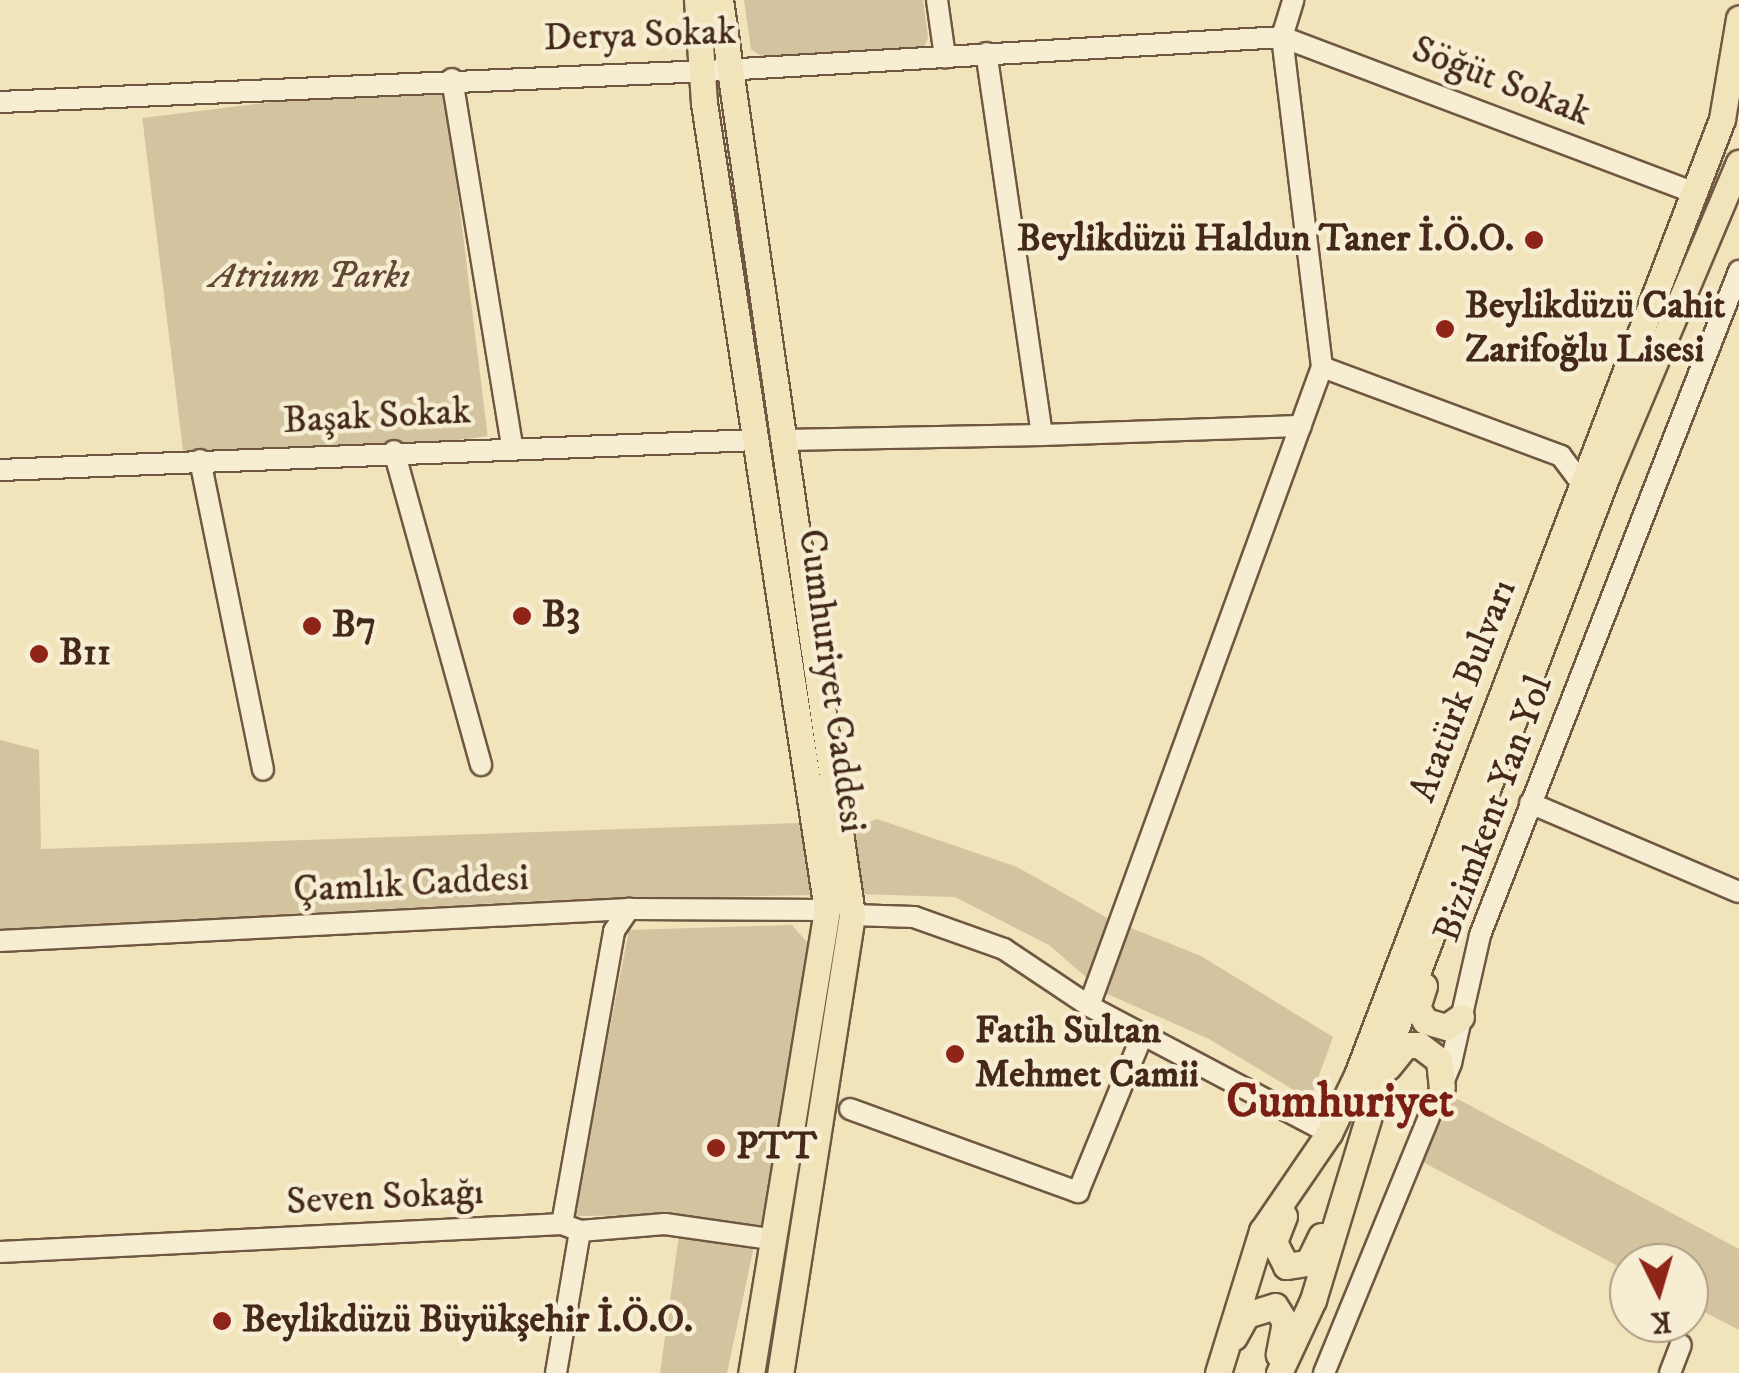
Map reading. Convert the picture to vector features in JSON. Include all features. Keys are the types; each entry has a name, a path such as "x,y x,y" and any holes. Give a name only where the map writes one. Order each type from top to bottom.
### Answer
{"main road":[{"name":"Cumhuriyet Caddesi","path":"697,0 718,69"},
{"name":"Cumhuriyet Caddesi","path":"720,0 718,69 704,104 771,440 839,912 780,1373"},
{"name":"Atatürk Bulvarı","path":"1219,1368 1262,1230 1324,1139 1584,484 1722,118 1739,18"},
{"path":"1722,118 1739,71"},
{"name":"Atatürk Bulvarı","path":"1279,1373 1313,1300 1378,1079 1448,892 1608,475 1739,163"},
{"path":"1448,892 1436,954 1417,1006 1418,1015 1436,1026 1460,1018"},
{"name":"Cumhuriyet Caddesi","path":"751,1373 771,1239 839,912"},
{"path":"1378,1079 1406,1046 1420,1045 1439,1060 1442,1087"},
{"path":"1324,1139 1276,1230 1279,1260 1294,1267 1308,1263 1348,1180"},
{"path":"1219,1368 1241,1321 1256,1308 1275,1306 1286,1332 1271,1373"}],"street":[{"path":"937,0 945,57"},
{"path":"1089,1006 1322,367 1282,37 1293,0"},
{"name":"Derya Sokak","path":"0,102 452,78 718,69 1282,37"},
{"name":"Söğüt Sokak","path":"1282,37 1694,192"},
{"path":"986,53 1042,435"},
{"path":"452,78 512,446"},
{"name":"Bizimkent Yan Yol","path":"1324,1373 1442,1087 1480,936 1739,271"},
{"path":"1322,367 1562,456 1584,484"},
{"name":"Başak Sokak","path":"0,470 512,446 1301,426"},
{"path":"394,451 480,764"},
{"path":"200,460 263,770"},
{"path":"1530,803 1739,892"},
{"path":"556,1373 571,1228 614,931 628,909"},
{"name":"Çamlık Caddesi","path":"0,941 628,909 914,917 959,929 1004,949 1089,1006 1324,1139"},
{"path":"850,1110 1078,1192 1142,1036"},
{"name":"Seven Sokağı","path":"0,1252 665,1224 771,1239"},
{"path":"1670,1373 1681,1345"}],"green space":[{"path":"744,0 923,0 928,38 924,47 761,56 751,49"},
{"name":"Atrium Parkı","path":"444,81 488,436 186,473 142,118"},
{"path":"0,740 39,750 41,849 799,823 814,895 556,900 0,929"},
{"path":"877,819 1017,867 1111,920 1201,956 1333,1037 1310,1100 1209,1039 1103,992 1049,945 955,897 857,894 851,829"},
{"path":"792,925 811,947 765,1228 685,1215 573,1216 629,930"},
{"path":"1454,1097 1739,1249 1739,1330 1709,1314 1709,1243 1609,1243 1609,1261 1421,1161"},
{"path":"679,1235 754,1246 727,1373 660,1373"}],"place":[{"name":"Beylikdüzü Haldun Taner İ.Ö.O.","path":"1534,240"},
{"name":"Beylikdüzü Cahit Zarifoğlu Lisesi","path":"1445,329"},
{"name":"B3","path":"522,616"},
{"name":"B7","path":"312,626"},
{"name":"B11","path":"39,654"},
{"name":"Fatih Sultan Mehmet Camii","path":"955,1054"},
{"name":"PTT","path":"716,1148"},
{"name":"Beylikdüzü Büyükşehir İ.Ö.O.","path":"222,1321"}],"district":[{"name":"Cumhuriyet","path":"1340,1103"}]}
